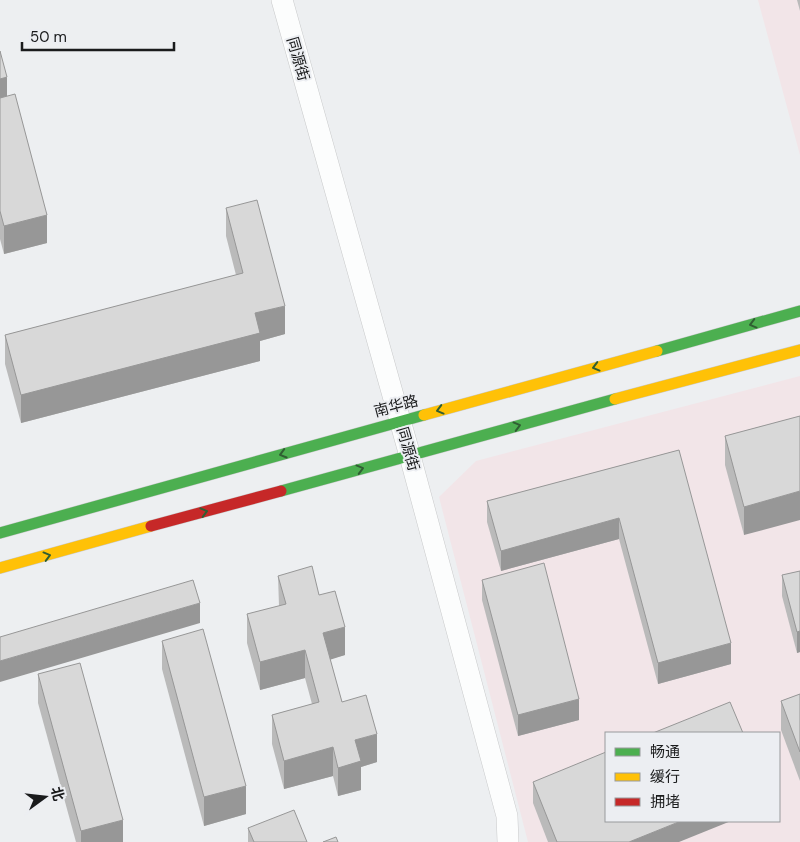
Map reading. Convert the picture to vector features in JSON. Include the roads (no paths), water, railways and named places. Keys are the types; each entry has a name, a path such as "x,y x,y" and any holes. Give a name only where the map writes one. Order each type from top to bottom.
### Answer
{"main road":[{"name":"南华路","path":"0,532 800,311"},
{"path":"0,568 506,428 800,350"}],"street":[{"name":"同源街","path":"282,0 410,456 507,816 508,842"}]}
